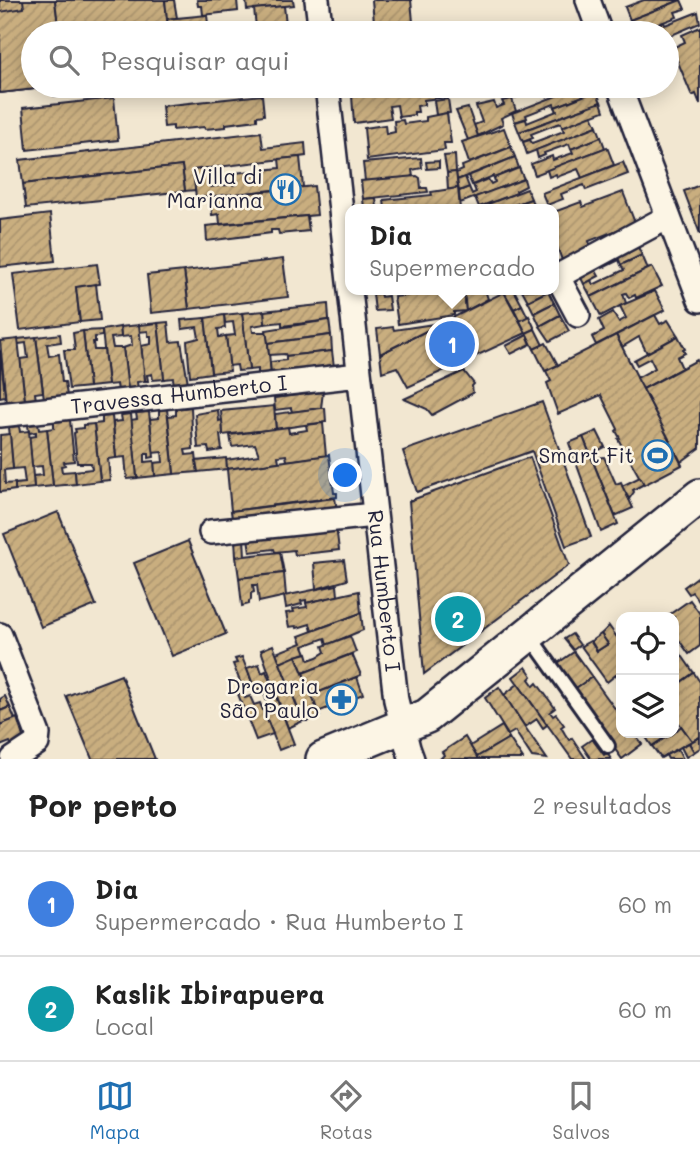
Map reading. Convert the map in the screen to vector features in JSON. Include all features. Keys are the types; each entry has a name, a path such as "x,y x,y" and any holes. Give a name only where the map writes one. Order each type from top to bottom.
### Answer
{"street":[{"path":"317,0 320,21"},
{"path":"588,0 596,21"},
{"name":"Rua Humberto I","path":"328,98 345,249"},
{"path":"623,98 700,300"},
{"path":"579,315 561,283 564,273 668,217"},
{"name":"Rua Humberto I","path":"350,295 396,700 412,759"},
{"name":"Travessa Humberto I","path":"0,415 359,375"},
{"path":"323,759 427,716 700,496"},
{"path":"211,532 374,515"},
{"path":"0,635 38,734 37,743 13,759"}],"lane":[{"path":"529,635 608,746"}],"building":[{"path":"0,0 165,0 168,21 21,21 21,91 0,93"},
{"path":"0,0 55,0 58,21 21,21 21,91 0,93"},
{"path":"23,0 55,0 58,21 21,21 21,91 0,93 0,12 24,8"},
{"path":"55,0 165,0 168,21 58,21"},
{"path":"165,0 174,0 177,18 167,19"},
{"path":"197,0 237,0 238,11 203,15 202,6 198,6"},
{"path":"246,0 293,0 294,5 247,10"},
{"path":"372,0 411,0 413,21 374,21"},
{"path":"644,0 681,0 630,20 625,7"},
{"path":"681,0 685,9 675,12 677,17 666,21 630,20"},
{"path":"284,6 286,21 255,21 254,9"},
{"path":"698,12 700,23 679,32 679,21 675,21"},
{"path":"207,15 208,21 167,21"},
{"path":"700,27 700,104 696,94 692,96 679,65 679,45 685,42 682,35"},
{"path":"114,98 118,140 27,150 23,108"},
{"path":"235,98 262,98 264,115 257,116 257,120 226,124 226,127 173,130 173,126 164,127 162,106"},
{"path":"352,98 439,98 424,100 424,105 417,106 418,112 414,112 414,115 399,117 397,105 389,106 391,118 354,123"},
{"path":"551,98 578,98 555,107 554,104 515,122 512,113"},
{"path":"578,98 599,98 601,102 519,132 515,122 526,119 527,123 557,111 555,107"},
{"path":"448,99 450,113 436,115 434,101"},
{"path":"512,99 516,111 501,118 503,124 478,136 474,125 482,122 476,106 494,102 496,108 504,105 502,101"},
{"path":"601,102 604,111 562,127 561,123 554,125 531,134 533,138 523,142 519,132"},
{"path":"468,108 478,136 468,140 456,111"},
{"path":"447,113 451,143 444,143 445,150 367,160 364,128 385,125 386,134 395,132 394,121 403,120 404,124 426,121 426,117"},
{"path":"592,115 597,126 527,154 523,142 530,140 532,143 564,131 562,127"},
{"path":"597,126 601,137 571,149 569,144 538,158 536,150"},
{"path":"504,128 511,147 469,163 462,142"},
{"path":"261,132 263,148 305,143 306,156 193,170 196,190 185,191 182,166 23,184 20,160"},
{"path":"601,137 605,148 535,175 531,164 552,156 553,160 573,153 571,149"},
{"path":"511,147 515,157 457,180 456,173 463,170 462,166"},
{"path":"607,147 614,165 582,178 578,169 557,177 556,174 549,177 547,170"},
{"path":"455,155 456,172 447,173 444,156"},
{"path":"300,157 303,187 196,198 193,170 208,168 210,187 237,184 235,173 280,168 279,159"},
{"path":"515,157 519,168 472,185 468,176"},
{"path":"421,158 422,168 412,170 413,177 365,181 363,163"},
{"path":"439,161 439,168 427,169 426,162"},
{"path":"623,162 628,174 586,190 584,185 561,194 563,199 550,204 547,204 542,193"},
{"path":"182,166 185,191 26,208 23,184"},
{"path":"519,168 524,179 460,203 459,191 469,187 472,194 476,192 473,185 488,179 491,184 495,182 494,178"},
{"path":"456,172 458,188 448,190 447,173"},
{"path":"417,176 420,178 421,188 427,188 428,192 363,199 361,181"},
{"path":"465,177 469,187 459,191 457,180"},
{"path":"524,179 526,186 516,191 517,193 487,204 478,204 475,197"},
{"path":"700,185 700,234 684,191"},
{"path":"314,186 317,215 220,224 219,214 212,215 211,197"},
{"path":"458,188 460,204 384,204 384,200 432,195 431,192"},
{"path":"527,189 531,199 517,204 488,204"},
{"path":"623,192 635,223 589,241 591,248 563,263 559,252 559,210 581,202 583,207"},
{"path":"376,198 377,204 364,204 363,199"},
{"path":"531,199 533,204 517,204"},
{"path":"50,214 55,261 0,267 0,220"},
{"path":"307,216 309,231 279,234 278,230 271,230 271,233 207,241 206,226"},
{"path":"635,241 642,255 621,265 619,260 603,268 598,259"},
{"path":"642,255 648,269 591,297 584,284 591,280 593,285 624,270 621,265"},
{"path":"283,259 288,297 189,309 184,271"},
{"path":"97,264 100,284 76,287 80,322 20,330 13,274"},
{"path":"652,267 662,286 636,298 635,295 629,298 626,293 623,294 626,303 601,316 591,297"},
{"path":"595,269 599,276 584,284 578,272"},
{"path":"184,271 189,309 151,313 147,275"},
{"path":"96,284 100,320 80,322 76,287"},
{"path":"655,291 665,310 596,345 592,337 604,331 599,320 613,312 619,322 626,318 620,306"},
{"path":"373,295 388,296 390,310 375,311"},
{"path":"464,295 466,311 398,324 394,297"},
{"path":"464,295 487,295 488,299 466,311"},
{"path":"498,295 506,295 526,333 408,387 397,367 382,372 380,354"},
{"path":"506,295 517,295 522,305 514,309"},
{"path":"525,295 540,295 528,301"},
{"path":"540,295 550,295 554,303 534,313 528,301"},
{"path":"554,303 560,315 540,326 534,313"},
{"path":"328,304 329,320 282,326 282,322 265,324 264,311"},
{"path":"522,305 528,317 520,321 514,309"},
{"path":"264,311 265,324 252,326 253,332 267,332 271,374 258,375 258,369 249,370 242,313"},
{"path":"242,313 249,370 238,371 237,365 229,366 226,336 235,335 233,322 225,323 224,315"},
{"path":"224,315 225,328 218,329 219,337 226,336 230,371 211,373 205,318"},
{"path":"560,315 569,331 550,341 540,326"},
{"path":"655,315 660,324 668,320 678,336 647,353 639,337 622,347 616,335"},
{"path":"529,316 535,329 526,333 520,321"},
{"path":"205,318 211,373 190,376 187,341 199,338 197,327 182,329 181,320"},
{"path":"329,320 331,335 268,343 266,330"},
{"path":"168,322 170,342 181,341 188,383 174,385 173,378 164,379 158,323"},
{"path":"158,323 164,379 153,380 152,374 147,375 148,381 145,381 141,346 151,344 151,336 148,336 148,331 139,332 139,325"},
{"path":"434,324 434,327 380,354 377,329 393,327 394,330"},
{"path":"139,325 145,381 137,382 138,389 128,390 123,348 132,345 131,336 121,337 120,327"},
{"path":"120,327 121,337 111,338 113,348 123,348 128,390 118,391 117,384 108,385 102,330"},
{"path":"535,329 543,345 534,349 526,333"},
{"path":"102,330 102,336 95,337 93,342 94,350 104,350 108,385 89,387 83,331"},
{"path":"83,331 89,387 69,389 64,350 75,350 73,333"},
{"path":"60,334 61,342 47,344 49,356 59,354 62,382 65,382 67,396 44,399 36,337"},
{"path":"331,335 332,351 269,355 268,343"},
{"path":"527,335 531,344 511,354 506,346"},
{"path":"616,335 682,465 644,485 618,439 618,429 601,395 558,414 547,383 551,381 546,371"},
{"path":"678,336 685,349 685,353 677,357 682,368 643,389 637,378 655,368 650,358 637,365 634,360"},
{"path":"36,337 43,392 35,393 36,400 25,401 20,359 28,358 26,343 18,344 18,339"},
{"path":"18,339 25,401 6,403 0,341"},
{"path":"546,343 558,365 545,371 534,349"},
{"path":"0,350 5,396 0,397"},
{"path":"332,351 334,367 271,374 270,362 286,360 286,356"},
{"path":"697,360 700,368 700,448 681,462 643,389"},
{"path":"464,371 474,384 473,393 432,415 427,409 404,399"},
{"path":"323,392 321,408 292,412 291,408 275,410 274,398"},
{"path":"542,402 591,537 566,546 532,451 417,492 403,451"},
{"path":"274,406 276,429 223,435 221,411"},
{"path":"191,407 193,449 185,450 186,455 196,454 198,472 174,474 168,416 176,415 176,409"},
{"path":"325,408 326,422 276,429 275,414"},
{"path":"167,409 174,474 155,476 154,463 163,462 162,452 153,453 150,419 159,418 159,410"},
{"path":"218,410 219,421 222,420 222,450 209,452 208,447 198,448 195,414"},
{"path":"149,412 154,457 149,458 149,454 145,454 145,462 154,461 155,476 137,478 131,420 137,419 136,413"},
{"path":"131,414 137,478 127,479 125,457 116,458 113,422 122,421 121,415"},
{"path":"112,416 116,458 108,459 110,480 100,481 94,424 102,423 102,417"},
{"path":"70,420 74,461 64,462 65,465 61,466 62,472 75,471 76,484 53,486 47,429 54,428 54,422"},
{"path":"323,423 326,456 287,461 286,455 278,456 279,462 227,469 226,460 259,455 255,444 232,447 230,435 288,427 289,433 307,430 306,425"},
{"path":"38,424 39,430 47,429 53,486 34,488 33,476 43,475 42,466 32,467 29,437 36,436 36,432 29,433 28,425"},
{"path":"94,424 100,481 76,484 75,471 92,469 91,463 77,463 75,429"},
{"path":"19,426 20,432 29,431 34,488 15,490 15,484 25,483 23,468 13,469 9,427"},
{"path":"597,431 605,447 595,452 597,458 604,457 616,484 621,482 633,508 615,516 583,437"},
{"path":"10,434 13,469 4,470 5,484 15,483 15,490 0,492 0,435"},
{"path":"583,437 618,524 601,532 569,443"},
{"path":"329,455 334,493 337,493 337,497 231,511 227,469"},
{"path":"530,457 569,565 424,674 409,501"},
{"path":"226,458 227,469 198,472 196,461"},
{"path":"640,477 644,484 633,490 629,499 622,486"},
{"path":"335,498 337,510 233,526 231,511"},
{"path":"58,512 96,605 41,627 4,534"},
{"path":"336,526 339,550 295,555 294,550 250,552 248,538 294,532 295,536 302,535 302,531"},
{"path":"244,538 245,556 236,557 235,539"},
{"path":"188,541 226,634 172,656 134,563"},
{"path":"280,552 284,573 239,578 236,557"},
{"path":"344,560 347,580 316,589 314,563"},
{"path":"284,573 286,596 259,602 257,585 253,585 254,592 251,593 249,604 242,606 239,578"},
{"path":"700,575 700,603 692,592 689,594 684,587"},
{"path":"337,585 338,596 306,603 306,600 301,601 302,604 286,608 284,596"},
{"path":"359,591 361,613 312,631 310,624 297,628 289,627 286,613 294,612 293,609 307,607 306,603"},
{"path":"690,600 700,614 700,646 689,654 679,640 679,612 673,612"},
{"path":"361,613 363,630 327,645 325,638 303,646 306,653 280,663 276,653 302,643 299,636"},
{"path":"609,626 616,636 616,675 607,682 581,646 590,641 597,651 608,644 601,634"},
{"path":"572,634 580,645 573,650 564,639"},
{"path":"601,634 608,644 597,651 591,641"},
{"path":"350,636 356,652 303,673 296,656 307,653 309,660 325,652 323,646"},
{"path":"273,645 303,721 288,728 261,650"},
{"path":"679,651 694,673 679,684"},
{"path":"574,652 592,677 573,690 555,665"},
{"path":"352,654 361,675 312,695 303,673"},
{"path":"296,656 320,716 308,721 303,721 280,663"},
{"path":"242,657 253,685 243,689 233,664 237,663 235,659"},
{"path":"259,664 262,673 266,671 294,744 279,750 265,714 270,712 262,688 255,690 247,668"},
{"path":"526,667 532,676 529,679 534,686 537,683 555,708 550,712 553,716 556,714 564,725 561,727 569,740 572,738 586,759 572,759 513,677"},
{"path":"694,673 700,682 700,737 692,741 679,723 679,684"},
{"path":"121,675 155,759 92,759 66,696"},
{"path":"357,677 363,694 318,712 312,695"},
{"path":"592,677 616,710 616,738 637,738 642,744 622,759 573,690"},
{"path":"518,684 547,725 543,728 537,719 525,727 504,695"},
{"path":"499,687 547,759 532,757 515,731 508,735 485,698"},
{"path":"243,692 245,698 250,696 254,705 260,703 273,734 256,740 238,694"},
{"path":"5,696 10,707 0,711 0,699"},
{"path":"10,707 15,719 0,725 0,711"},
{"path":"17,718 24,740 13,747 10,742 0,746 0,725"},
{"path":"502,726 509,738 477,757 470,746"},
{"path":"681,726 692,741 661,758 652,746 666,738 679,738"},
{"path":"465,737 478,759 440,759 444,755 442,752"},
{"path":"700,737 700,748 694,752 689,743"},
{"path":"509,738 523,759 478,759 477,757"},
{"path":"646,738 664,738 652,746"},
{"path":"592,739 604,755 607,753 611,759 591,759 582,746"},
{"path":"689,743 694,752 686,757 681,747"},
{"path":"678,749 683,759 668,759 666,755"}],"place":[{"name":"Villa di Marianna","path":"286,189"},
{"name":"Dia","path":"452,344"},
{"name":"Smart Fit","path":"657,456"},
{"name":"Kaslik Ibirapuera","path":"458,619"},
{"name":"Drogaria São Paulo","path":"342,699"}]}
